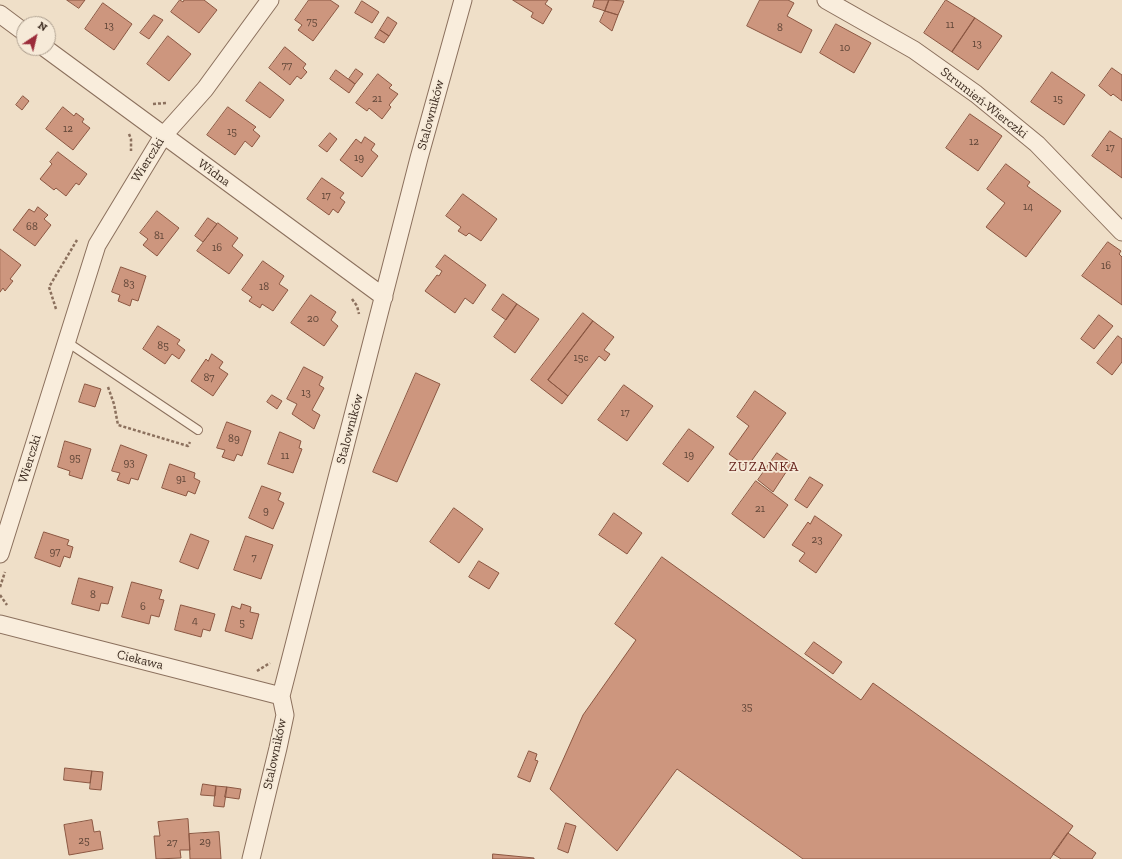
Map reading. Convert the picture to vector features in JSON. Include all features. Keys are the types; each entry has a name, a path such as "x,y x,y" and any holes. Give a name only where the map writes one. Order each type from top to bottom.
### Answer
{"street":[{"name":"Wierczki","path":"0,554 97,246 163,136 205,89 270,0"},
{"name":"Stalowników","path":"251,859 285,715 280,696 422,151 463,0"},
{"name":"Strumień-Wierczki","path":"826,0 914,50 976,94 1037,144 1122,232"},
{"path":"0,14 16,26"},
{"name":"Widna","path":"56,56 384,297"},
{"name":"Ciekawa","path":"0,624 280,696"}],"lane":[{"path":"67,342 198,430"}],"path":[{"path":"128,133 131,139 130,155"},
{"path":"50,287 80,235"},
{"path":"350,296 357,306 360,321"},
{"path":"107,386 114,404 118,425 188,446 198,430"},
{"path":"0,587 5,572"},
{"path":"253,673 272,661"}],"building":[{"path":"67,0 85,0 79,8"},
{"path":"180,0 183,2 184,0 204,0 217,10 199,33 171,12"},
{"path":"309,0 330,0 339,6 313,41 298,30 302,25 295,20"},
{"path":"513,0 548,0 545,4 552,9 543,24 531,17 533,13"},
{"path":"595,0 609,0 605,11 593,7"},
{"path":"609,0 624,1 618,15 605,11"},
{"path":"760,0 788,0 794,3 787,16 812,30 801,53 747,26"},
{"path":"946,0 975,18 952,52 924,33"},
{"path":"362,1 379,12 372,23 355,13"},
{"path":"103,3 132,24 114,50 85,29"},
{"path":"605,11 618,15 612,31 600,22"},
{"path":"154,15 163,20 149,39 140,33"},
{"path":"388,17 397,23 389,36 380,30"},
{"path":"975,18 1002,36 978,70 952,52"},
{"path":"836,24 871,43 854,73 820,53"},
{"path":"380,30 389,36 384,43 375,38"},
{"path":"168,36 191,54 169,81 147,64"},
{"path":"285,47 306,64 303,68 307,72 301,79 297,76 290,85 269,68"},
{"path":"1112,68 1122,75 1122,101 1113,94 1111,96 1099,86"},
{"path":"356,69 363,74 355,84 349,79"},
{"path":"336,70 355,84 349,93 330,79"},
{"path":"1052,72 1085,95 1064,125 1031,102"},
{"path":"378,74 392,85 389,88 398,94 389,105 391,107 382,119 369,108 367,111 356,103"},
{"path":"260,82 284,100 270,118 246,101"},
{"path":"23,96 29,101 22,110 16,105"},
{"path":"63,107 74,116 76,113 84,119 82,122 90,128 73,150 46,129"},
{"path":"228,107 256,127 253,130 260,136 252,147 245,141 235,155 207,135"},
{"path":"970,114 1002,136 978,171 946,148"},
{"path":"1110,131 1122,139 1122,178 1092,156"},
{"path":"330,133 337,139 327,152 319,146"},
{"path":"365,137 375,144 371,150 378,156 362,177 340,160 356,139 361,143"},
{"path":"58,152 87,174 79,185 76,183 66,196 56,188 54,190 40,179 52,164 50,162"},
{"path":"1006,164 1030,182 1027,186 1061,211 1026,257 986,227 1005,203 987,189"},
{"path":"322,178 344,193 340,198 345,202 338,213 333,209 329,215 307,199"},
{"path":"463,194 497,219 481,241 469,233 466,236 458,231 461,227 446,216"},
{"path":"38,207 48,215 44,219 51,225 35,246 13,230 29,209 34,212"},
{"path":"157,211 179,228 157,256 143,245 148,239 140,233"},
{"path":"208,218 217,224 203,242 195,236"},
{"path":"218,223 238,238 232,246 243,255 229,274 197,251"},
{"path":"1108,242 1121,251 1119,254 1122,257 1122,305 1082,276"},
{"path":"0,249 21,265 10,279 13,281 5,291 3,288 0,292"},
{"path":"445,255 486,285 473,304 465,298 455,313 425,291 437,275 439,276 442,271 436,267"},
{"path":"263,261 284,276 279,284 288,290 273,311 262,304 260,308 249,301 252,297 242,290"},
{"path":"121,267 146,276 138,301 132,299 130,306 118,301 120,295 112,292"},
{"path":"503,294 517,304 506,320 492,310"},
{"path":"311,295 336,312 331,320 338,326 324,346 291,323"},
{"path":"517,304 539,319 515,353 494,337"},
{"path":"583,313 593,321 548,380 568,396 562,404 531,380"},
{"path":"1099,315 1113,326 1094,349 1081,339"},
{"path":"593,321 614,337 604,350 610,354 605,361 599,356 568,396 548,380"},
{"path":"158,326 180,340 177,344 185,350 179,359 172,354 165,364 143,349"},
{"path":"1118,336 1122,339 1122,362 1112,375 1097,363"},
{"path":"212,354 223,362 219,368 228,374 213,396 191,381 206,359 208,361"},
{"path":"304,367 323,377 319,385 324,388 312,410 320,415 314,429 292,414 297,404 287,399"},
{"path":"416,373 440,384 397,482 373,472"},
{"path":"85,384 101,389 95,407 79,402"},
{"path":"624,385 653,406 627,441 598,420"},
{"path":"755,391 786,413 747,467 729,454 749,426 737,417"},
{"path":"272,395 282,401 277,409 267,402"},
{"path":"227,422 251,431 242,456 237,454 234,461 222,457 225,450 217,448"},
{"path":"689,429 714,447 688,482 663,464"},
{"path":"280,432 301,441 299,448 302,449 293,473 268,464"},
{"path":"65,441 91,449 82,479 69,475 70,471 58,467"},
{"path":"121,445 147,455 138,480 131,478 129,484 117,480 120,473 112,471"},
{"path":"777,453 792,463 773,492 758,480"},
{"path":"170,464 195,473 194,478 200,481 195,494 188,491 186,496 162,488"},
{"path":"810,477 823,485 807,508 795,500"},
{"path":"756,481 788,505 764,538 732,514"},
{"path":"262,486 281,493 278,500 284,503 273,529 249,518"},
{"path":"454,508 483,529 459,563 430,542"},
{"path":"614,513 642,533 627,554 599,535"},
{"path":"815,516 842,535 816,573 799,561 805,553 792,545 808,522 810,524"},
{"path":"44,532 69,540 67,545 73,547 70,558 64,556 60,567 35,558"},
{"path":"191,534 209,541 198,569 180,562"},
{"path":"246,536 273,545 261,579 234,570"},
{"path":"662,557 861,700 873,683 1073,826 1050,859 803,859 677,769 617,851 550,789 583,715 636,640 615,624"},
{"path":"479,561 499,573 489,589 469,577"},
{"path":"79,578 113,587 108,604 101,603 99,611 72,604"},
{"path":"132,582 162,590 159,599 164,600 159,617 151,615 149,624 122,617"},
{"path":"242,604 251,607 250,612 259,614 252,639 225,631 232,606 240,609"},
{"path":"181,605 215,614 210,631 203,629 201,637 175,630"},
{"path":"814,642 842,662 833,674 805,654"},
{"path":"529,751 537,754 535,760 538,761 530,782 518,777"},
{"path":"65,768 92,771 90,783 64,780"},
{"path":"92,771 103,772 101,790 90,789"},
{"path":"203,784 216,786 215,796 201,795"},
{"path":"216,786 227,787 224,807 214,806"},
{"path":"227,787 241,789 239,799 225,797"},
{"path":"188,819 190,850 180,850 181,858 156,859 154,836 160,836 158,822"},
{"path":"92,820 94,832 100,831 103,849 69,855 64,825"},
{"path":"566,823 576,826 568,853 558,849"},
{"path":"219,832 221,859 190,859 189,834"},
{"path":"1068,833 1096,853 1092,859 1061,859 1053,854"},
{"path":"493,854 534,858 534,859 493,859"}],"district":[{"name":"ZUZANKA","path":"764,467"}]}
